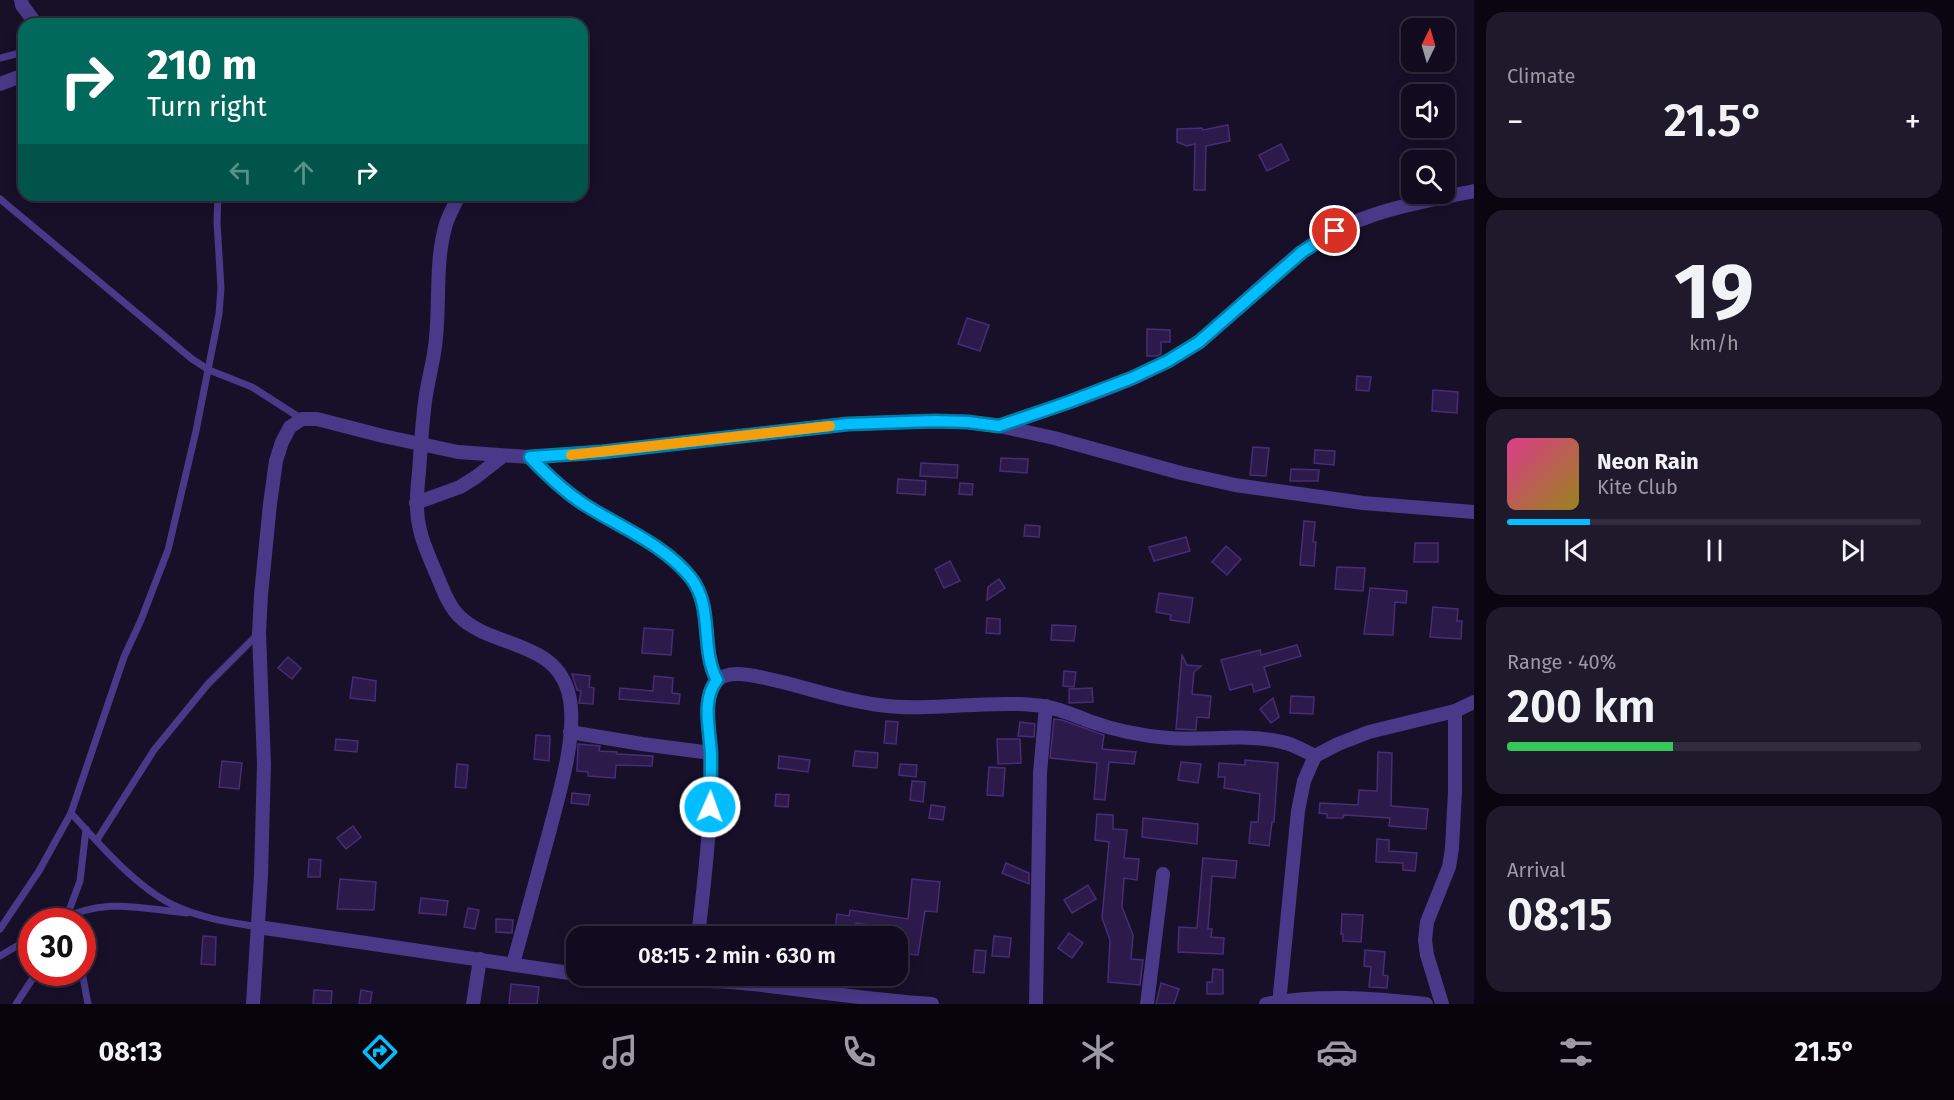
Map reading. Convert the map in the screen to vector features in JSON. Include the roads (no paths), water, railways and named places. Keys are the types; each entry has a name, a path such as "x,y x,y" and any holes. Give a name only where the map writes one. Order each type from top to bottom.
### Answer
{"street":[{"path":"21,0 32,18"},
{"path":"0,84 18,77"},
{"path":"999,426 1132,378 1168,361 1199,342 1302,252 1347,224 1387,209 1474,192"},
{"path":"456,201 447,222 438,273 436,338 425,403 416,503 420,530 444,592 457,615 480,631 543,658 556,669 564,680 571,710 570,732 560,789 513,964"},
{"path":"253,1004 264,764 259,633 266,544 276,461 290,427 302,419 317,419 458,452 530,457 580,454 848,424 968,422 1054,438 1181,473 1235,485 1363,503 1474,512"},
{"path":"416,503 460,487 503,456"},
{"path":"530,457 576,499 649,543 675,562 692,579 705,610 711,664 717,680"},
{"path":"699,926 711,789 708,712 710,693 717,680 728,675 740,674 767,678 879,705 947,707 1017,704 1046,706 1091,722 1142,735 1170,739 1272,740 1298,747 1315,756"},
{"path":"1426,1004 1322,998 1275,1003 1298,811 1304,781 1315,756 1369,732 1455,711 1474,702"},
{"path":"1036,1004 1041,773 1046,706"},
{"path":"1442,1004 1426,955 1425,940 1427,922 1449,867 1452,848 1455,711"},
{"path":"570,732 711,753"},
{"path":"1147,1004 1163,873"},
{"path":"258,927 566,972"},
{"path":"473,1004 480,959"},
{"path":"773,986 932,1004"}],"lane":[{"path":"0,58 18,54"},
{"path":"0,199 174,344 209,370 252,387 302,419"},
{"path":"0,929 39,871 71,813 124,657 168,550 196,431 219,314 221,288 218,201"},
{"path":"97,840 154,750 208,684 259,633"},
{"path":"71,813 145,886 172,904 197,914"},
{"path":"70,908 80,881 86,829"},
{"path":"95,908 117,905 197,914 258,927"},
{"path":"0,956 18,945"},
{"path":"16,1004 28,986"},
{"path":"85,986 88,1004"}]}
